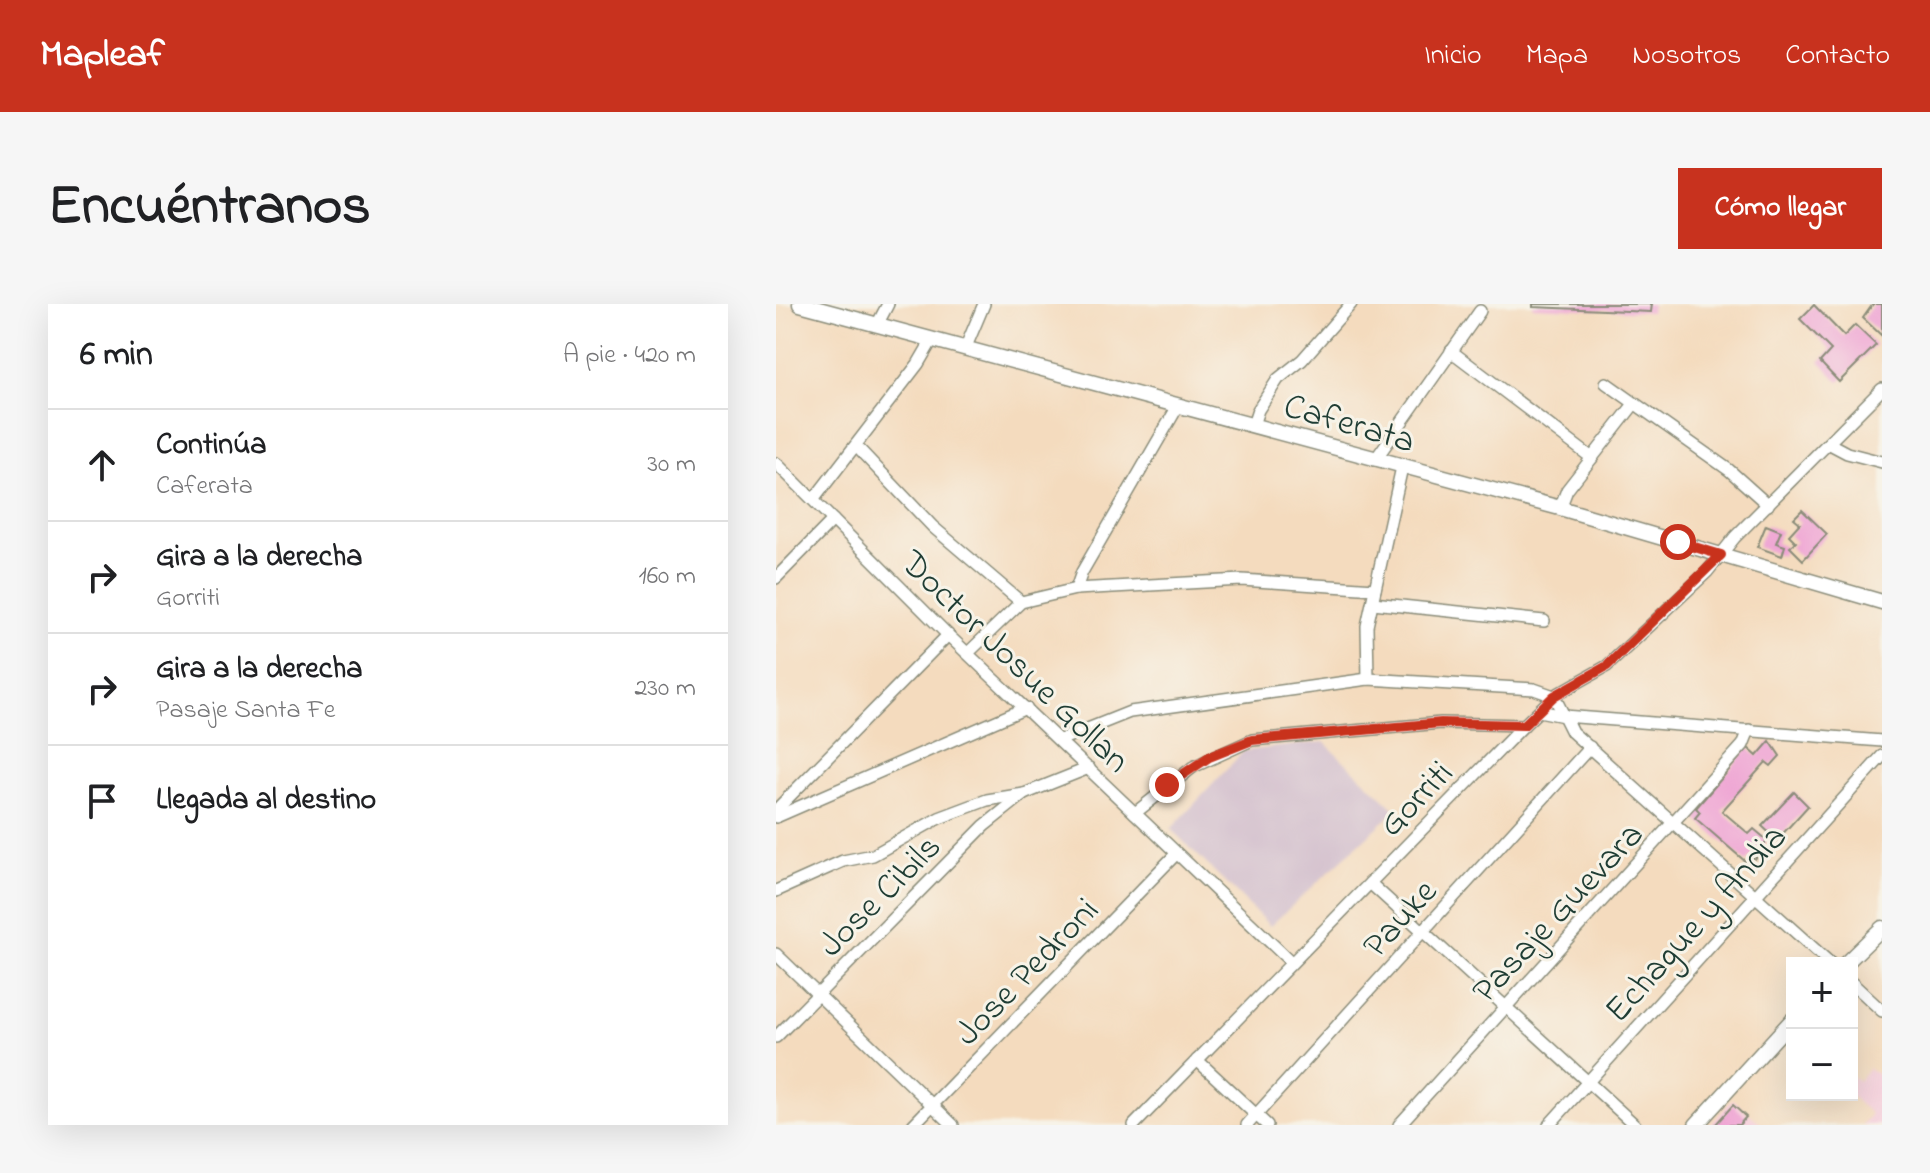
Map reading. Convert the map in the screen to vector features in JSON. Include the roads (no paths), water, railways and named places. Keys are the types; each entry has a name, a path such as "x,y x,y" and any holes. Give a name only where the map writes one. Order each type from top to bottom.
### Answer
{"street":[{"name":"Caferata","path":"800,304 1560,508 1882,602"},
{"path":"877,325 888,304"},
{"path":"965,349 984,304"},
{"path":"1253,425 1258,410 1278,379 1302,360 1351,304"},
{"path":"1375,460 1480,311"},
{"path":"814,499 932,340"},
{"path":"1451,351 1592,458"},
{"path":"1606,383 1729,470 1768,505"},
{"name":"Gorriti","path":"1134,1125 1524,725 1554,696 1607,666 1721,555 1882,389"},
{"path":"1560,508 1567,490 1634,404"},
{"path":"1076,589 1082,572 1178,406"},
{"path":"1830,444 1847,453 1882,462"},
{"path":"856,446 933,527 1021,602"},
{"name":"Doctor Josue Gollan","path":"776,463 948,635 1291,962"},
{"path":"1368,679 1367,626 1402,467"},
{"path":"776,578 833,520"},
{"path":"969,652 1021,602 1076,589 1242,580 1375,589"},
{"path":"1373,603 1544,621"},
{"path":"776,810 948,635"},
{"path":"1060,740 1130,712 1368,679 1524,687 1554,696 1572,732 1824,957"},
{"path":"776,817 1026,708"},
{"path":"1539,711 1564,716 1882,741"},
{"path":"1135,813 1193,767 1252,740 1441,723 1524,725"},
{"name":"Pasaje Guevara","path":"1399,1125 1676,822 1743,745 1749,730"},
{"name":"Pauke","path":"1247,1125 1590,747"},
{"name":"Echague y Andia","path":"1549,1125 1882,756"},
{"path":"776,891 843,861 873,855 939,818 987,800 1024,794 1089,768"},
{"name":"Jose Cibils","path":"776,1037 984,826 1024,794"},
{"name":"Jose Pedroni","path":"913,1125 1176,854"},
{"path":"1370,883 1635,1125"},
{"path":"1852,957 1882,928"},
{"path":"776,954 953,1125"},
{"path":"1858,989 1882,1011"},
{"path":"1696,1125 1786,1027"},
{"path":"1197,1060 1267,1125"}]}
